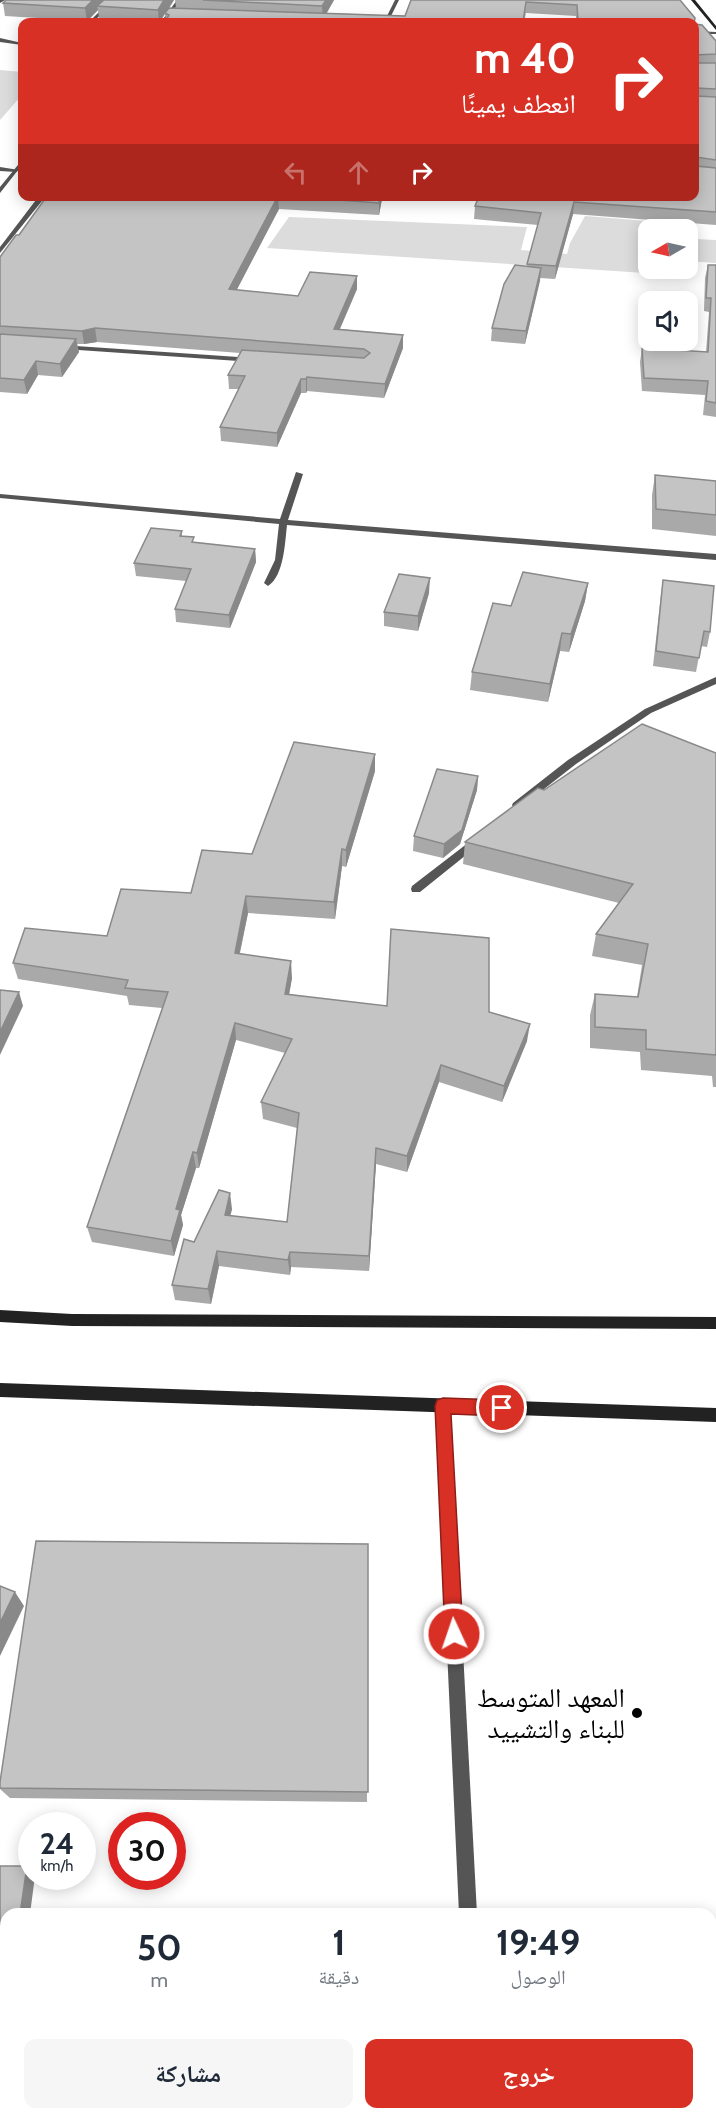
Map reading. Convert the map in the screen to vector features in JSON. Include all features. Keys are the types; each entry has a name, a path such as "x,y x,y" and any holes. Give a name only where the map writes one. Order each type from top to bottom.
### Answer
{"main road":[{"path":"693,0 716,31"},
{"path":"0,1316 72,1320 716,1323"},
{"path":"0,1390 716,1415"}],"street":[{"path":"95,18 114,0"},
{"path":"166,18 179,0"},
{"path":"388,18 397,0"},
{"path":"168,15 180,15"},
{"path":"699,32 716,31"},
{"path":"0,40 18,43"},
{"path":"0,191 18,167"},
{"path":"0,169 16,170"},
{"path":"0,251 39,201"},
{"path":"58,347 258,360"},
{"path":"268,583 279,560 283,522 299,474"},
{"path":"0,496 283,522 716,557"},
{"path":"511,810 572,762 648,711 716,680"},
{"path":"416,889 486,832"},
{"path":"443,1406 468,1908"}],"shaded area":[{"path":"0,70 18,72 18,100 0,120"},
{"path":"585,216 638,220 638,273 267,248 289,217 527,227 521,250 567,254 570,243"},
{"path":"698,239 716,240 716,263 698,262"}],"building":[{"path":"6,0 93,0 85,8 3,3"},
{"path":"104,0 164,0 158,10 97,6"},
{"path":"203,0 326,0 322,6"},
{"path":"411,0 680,0 695,18 578,18 577,5 526,2 524,18 167,18 169,15 165,13 169,8 405,16"},
{"path":"699,25 702,25 716,41 716,54 699,55"},
{"path":"699,63 716,63 716,89 699,88"},
{"path":"699,96 716,97 716,160 699,157"},
{"path":"699,166 716,168 716,212 574,202 556,266 527,264 541,213 475,206 477,201 699,201"},
{"path":"43,201 275,201 229,289 298,296 310,272 357,276 334,329 403,335 385,384 307,377 301,379 277,433 220,427 245,376 228,375 242,350 364,358 370,353 364,349 95,328 82,331 0,326 0,257 16,235 19,235"},
{"path":"352,201 379,201 379,203"},
{"path":"515,265 541,268 526,331 492,328 504,284"},
{"path":"708,265 716,265 716,403 706,401 708,381 644,378 642,351 708,352 711,298 706,298"},
{"path":"0,334 76,339 60,364 36,361 24,380 0,378"},
{"path":"655,475 716,481 716,515 656,509"},
{"path":"151,528 182,531 180,536 194,537 192,542 255,549 229,615 175,609 191,569 134,563"},
{"path":"523,572 588,583 571,634 562,633 550,684 472,672 493,603 511,606"},
{"path":"399,574 430,578 418,616 384,612"},
{"path":"663,580 714,586 710,632 704,631 699,658 656,651"},
{"path":"642,724 716,753 716,1055 646,1049 646,1030 595,1027 595,994 638,997 648,944 596,934 633,884 465,842 538,788 544,790"},
{"path":"294,742 375,754 346,850 342,849 334,902 246,896 235,953 291,961 285,994 387,1006 391,929 489,938 489,1012 530,1024 504,1086 441,1065 407,1156 376,1148 369,1256 290,1252 288,1260 217,1251 208,1289 172,1285 184,1239 194,1242 219,1190 230,1193 225,1215 287,1222 299,1113 261,1102 292,1039 235,1023 197,1153 193,1152 176,1209 180,1210 171,1241 87,1227 168,992 125,988 128,980 13,963 25,928 107,936 121,889 191,893 202,850 252,854"},
{"path":"437,769 478,776 462,830 444,844 414,836"},
{"path":"0,990 19,992 0,1032"},
{"path":"36,1541 368,1544 368,1792 0,1788"},
{"path":"0,1586 15,1592 0,1623"},
{"path":"0,1866 18,1866 18,1890 24,1890 21,1908 0,1908"}],"place":[{"name":"المعهد المتوسط للبناء والتشييد","path":"637,1713"}],"route":[{"path":"454,1634 443,1406 502,1408"}]}
